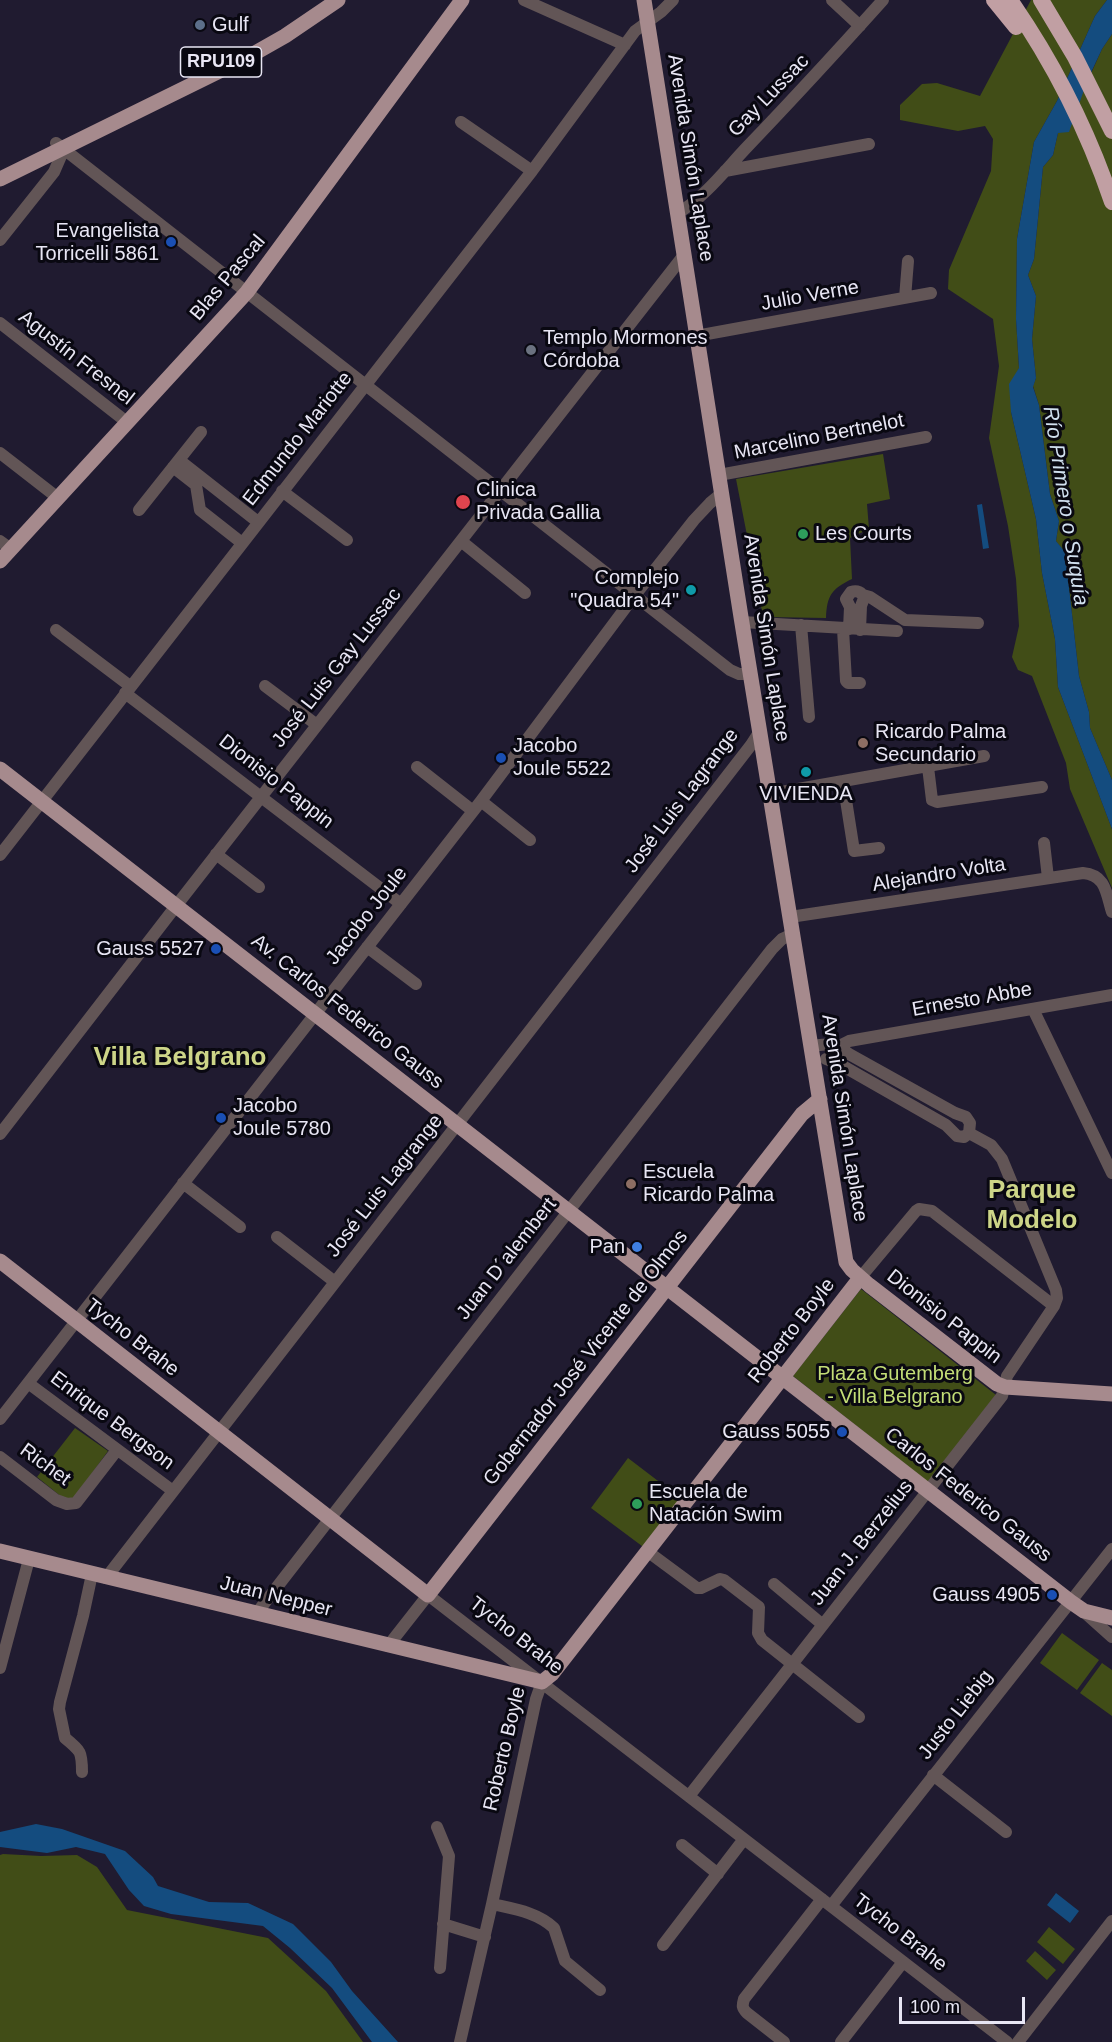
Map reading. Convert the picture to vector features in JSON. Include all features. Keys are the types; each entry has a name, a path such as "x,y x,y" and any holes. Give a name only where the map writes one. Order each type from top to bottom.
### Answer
{"highway":[{"path":"994,0 1033,43"},
{"path":"1010,0 1079,121 1111,198"},
{"path":"1041,0 1081,67 1112,131"},
{"path":"1052,0 1084,52 1112,108"}],"main road":[{"name":"RPU109","path":"0,170 60,146 105,123 112,115 243,51 325,0"},
{"name":"RPU109","path":"0,179 60,146 248,57 285,36 338,0"},
{"name":"Blas Pascal","path":"0,561 5,545 58,498 247,292 462,0"},
{"name":"Avenida Simón Laplace","path":"644,0 721,494 811,1046 820,1062 820,1099 845,1258 860,1278"},
{"name":"Av. Carlos Federico Gauss","path":"0,769 667,1289"},
{"name":"Gobernador José Vicente de Olmos","path":"428,1594 802,1113 820,1099"},
{"name":"Tycho Brahe","path":"0,1262 428,1594"},
{"name":"Roberto Boyle","path":"542,1682 552,1674 860,1278"},
{"name":"Dionisio Pappin","path":"860,1278 985,1377 1005,1387 1112,1394"},
{"name":"Carlos Federico Gauss","path":"667,1289 1075,1605"},
{"name":"Juan Nepper","path":"0,1551 542,1682"},
{"path":"1075,1605 1096,1615 1112,1618"}],"street":[{"path":"524,0 626,45 644,42 651,50"},
{"name":"Edmundo Mariotte","path":"0,855 532,171 635,31 673,0"},
{"path":"832,0 860,26"},
{"name":"Gay Lussac","path":"678,213 691,205 724,171 883,0"},
{"path":"461,122 532,171"},
{"path":"724,171 869,144"},
{"path":"0,240 54,172 60,146 730,670 739,674 750,674"},
{"name":"José Luis Gay Lussac","path":"0,1134 684,255"},
{"path":"905,298 908,261"},
{"name":"Julio Verne","path":"696,336 931,293"},
{"name":"Agustín Fresnel","path":"0,323 128,423"},
{"path":"139,510 201,432"},
{"name":"Marcelino Bertnelot","path":"719,475 926,436"},
{"path":"0,453 58,498"},
{"path":"176,464 258,522"},
{"path":"198,481 200,510 242,543"},
{"path":"282,491 347,540"},
{"name":"Jacobo Joule","path":"0,1419 481,801 635,595 694,520 721,494"},
{"path":"461,541 525,593"},
{"path":"860,683 846,681 850,607 846,602 851,592 856,591 870,597 905,620 978,622"},
{"path":"742,622 897,631"},
{"path":"801,625 809,717"},
{"name":"Dionisio Pappin","path":"56,630 261,797 400,904"},
{"path":"265,686 317,725"},
{"name":"José Luis Lagrange","path":"99,1576 173,1491 760,731"},
{"path":"770,794 984,756"},
{"path":"417,767 473,811"},
{"path":"928,767 932,800 937,802 1042,787"},
{"path":"843,781 854,851 879,848"},
{"path":"481,801 530,840"},
{"path":"1044,843 1047,878"},
{"path":"216,854 259,887"},
{"name":"Alejandro Volta","path":"790,917 1083,873 1093,874 1102,882 1112,912"},
{"name":"Juan D´alembert","path":"256,1614 772,949 782,939 793,934"},
{"path":"367,947 416,984"},
{"name":"Ernesto Abbe","path":"820,1062 839,1046 849,1041 1112,995"},
{"path":"1033,1009 1112,1171"},
{"name":"Ernesto Abbe","path":"811,1046 831,1043 839,1046"},
{"path":"820,1062 841,1065 946,1125 957,1136 964,1137 969,1132 971,1126 966,1117 849,1054 839,1046"},
{"path":"969,1132 991,1145 1002,1159 1057,1294 1054,1306 1037,1291"},
{"path":"183,1183 240,1227"},
{"name":"Roberto Boyle","path":"860,1278 919,1209 932,1211 1037,1291"},
{"path":"277,1237 335,1282"},
{"path":"1037,1291 1049,1291 1052,1281"},
{"name":"Juan J. Berzelius","path":"689,1796 1002,1396 1007,1376 1054,1306"},
{"name":"Enrique Bergson","path":"28,1383 173,1491"},
{"name":"Richet","path":"0,1457 56,1500 67,1504 75,1503 117,1450"},
{"name":"Justo Liebig","path":"784,2042 742,2009 744,1999 1075,1605 1112,1549"},
{"path":"647,1551 697,1588 720,1579 724,1580 759,1607 758,1634 762,1640 859,1717"},
{"path":"0,1668 29,1559"},
{"path":"82,1772 81,1753 65,1738 59,1709 99,1576"},
{"path":"774,1584 824,1625"},
{"name":"Gobernador José Vicente de Olmos","path":"388,1646 428,1594"},
{"name":"Tycho Brahe","path":"428,1594 1007,2042"},
{"name":"Carlos Federico Gauss","path":"1075,1605 1112,1636"},
{"name":"Carlos Federico Gauss","path":"1112,1618 1107,1628 1112,1636"},
{"name":"Roberto Boyle","path":"460,2042 536,1700 542,1682"},
{"path":"933,1775 1006,1832"},
{"path":"436,1827 450,1856 440,1968"},
{"path":"663,1945 744,1839"},
{"path":"682,1845 718,1874"},
{"path":"492,1904 525,1911 551,1925 565,1960 600,1990"},
{"path":"1018,2042 1112,1921"},
{"path":"443,1924 485,1937"},
{"path":"841,2042 903,1962"}],"green space":[{"path":"1031,0 1107,0 1095,16 1057,101 1034,142 1017,239 1016,319 1019,368 1011,412 1036,519 1042,573 1055,639 1058,687 1112,829 1112,888 1070,789 1066,763 1032,676 1018,670 1012,657 1019,626 1016,579 1008,526 989,438 999,366 993,319 948,289 949,270 991,171 993,139 985,126 958,131 900,120 900,105 922,84 937,83 980,96"},
{"path":"1112,34 1112,780 1090,728 1089,712 1079,676 1065,553 1056,541 1059,521 1050,494 1039,405 1033,386 1036,378 1032,339 1036,296 1028,275 1034,259 1043,167 1053,155 1058,133"},
{"name":"Les Courts","path":"883,454 890,499 867,504 869,529 850,538 852,579 839,586 832,594 826,618 767,617 764,615 736,479"},
{"name":"Plaza Gutemberg - Villa Belgrano","path":"861,1289 996,1395 928,1482 793,1376"},
{"path":"75,1428 108,1451 74,1498 63,1498 37,1477"},
{"name":"Escuela de Natación Swim","path":"628,1458 683,1500 646,1549 591,1508"},
{"path":"1062,1633 1099,1660 1077,1690 1040,1663"},
{"path":"1102,1663 1112,1670 1112,1716 1080,1693"},
{"path":"0,1855 77,1855 97,1867 127,1910 268,1938 326,1991 363,2042 0,2042"},
{"path":"1049,1927 1075,1949 1063,1964 1037,1942"},
{"path":"1035,1951 1056,1970 1047,1980 1026,1961"}],"water":[{"path":"1107,0 1112,0 1112,34 1088,79 1069,132 1058,133 1053,155 1043,167 1034,259 1028,275 1036,296 1032,339 1036,378 1033,387 1039,405 1050,494 1059,521 1056,541 1065,552 1079,676 1089,712 1090,728 1112,780 1112,829 1058,687 1055,639 1042,573 1036,519 1011,412 1009,384 1019,368 1016,319 1017,239 1034,142 1057,101 1095,16"},
{"path":"982,504 989,548 983,549 977,505"},
{"path":"36,1824 62,1829 125,1851 153,1877 158,1886 209,1902 248,1903 293,1924 331,1962 352,1991 398,2042 372,2042 332,1988 263,1926 171,1914 144,1906 129,1890 105,1854 76,1847 47,1853 0,1847 0,1832"},
{"path":"1056,1893 1079,1911 1070,1923 1047,1905"}],"place":[{"name":"Gulf","path":"200,25"},
{"name":"Evangelista Torricelli 5861","path":"171,242"},
{"name":"Templo Mormones Córdoba","path":"531,350"},
{"name":"Clinica Privada Gallia","path":"463,502"},
{"name":"Les Courts","path":"803,534"},
{"name":"Complejo \"Quadra 54\"","path":"691,590"},
{"name":"Ricardo Palma Secundario","path":"863,743"},
{"name":"Jacobo Joule 5522","path":"501,758"},
{"name":"VIVIENDA","path":"806,772"},
{"name":"Gauss 5527","path":"216,949"},
{"name":"Jacobo Joule 5780","path":"221,1118"},
{"name":"Escuela Ricardo Palma","path":"631,1184"},
{"name":"Pan","path":"637,1247"},
{"name":"Gauss 5055","path":"842,1432"},
{"name":"Escuela de Natación Swim","path":"637,1504"},
{"name":"Gauss 4905","path":"1052,1595"}],"district":[{"name":"Villa Belgrano","path":"180,1058"},
{"name":"Parque Modelo","path":"1032,1206"}],"water label":[{"name":"Río Primero o Suquía","path":"1065,506"}]}
